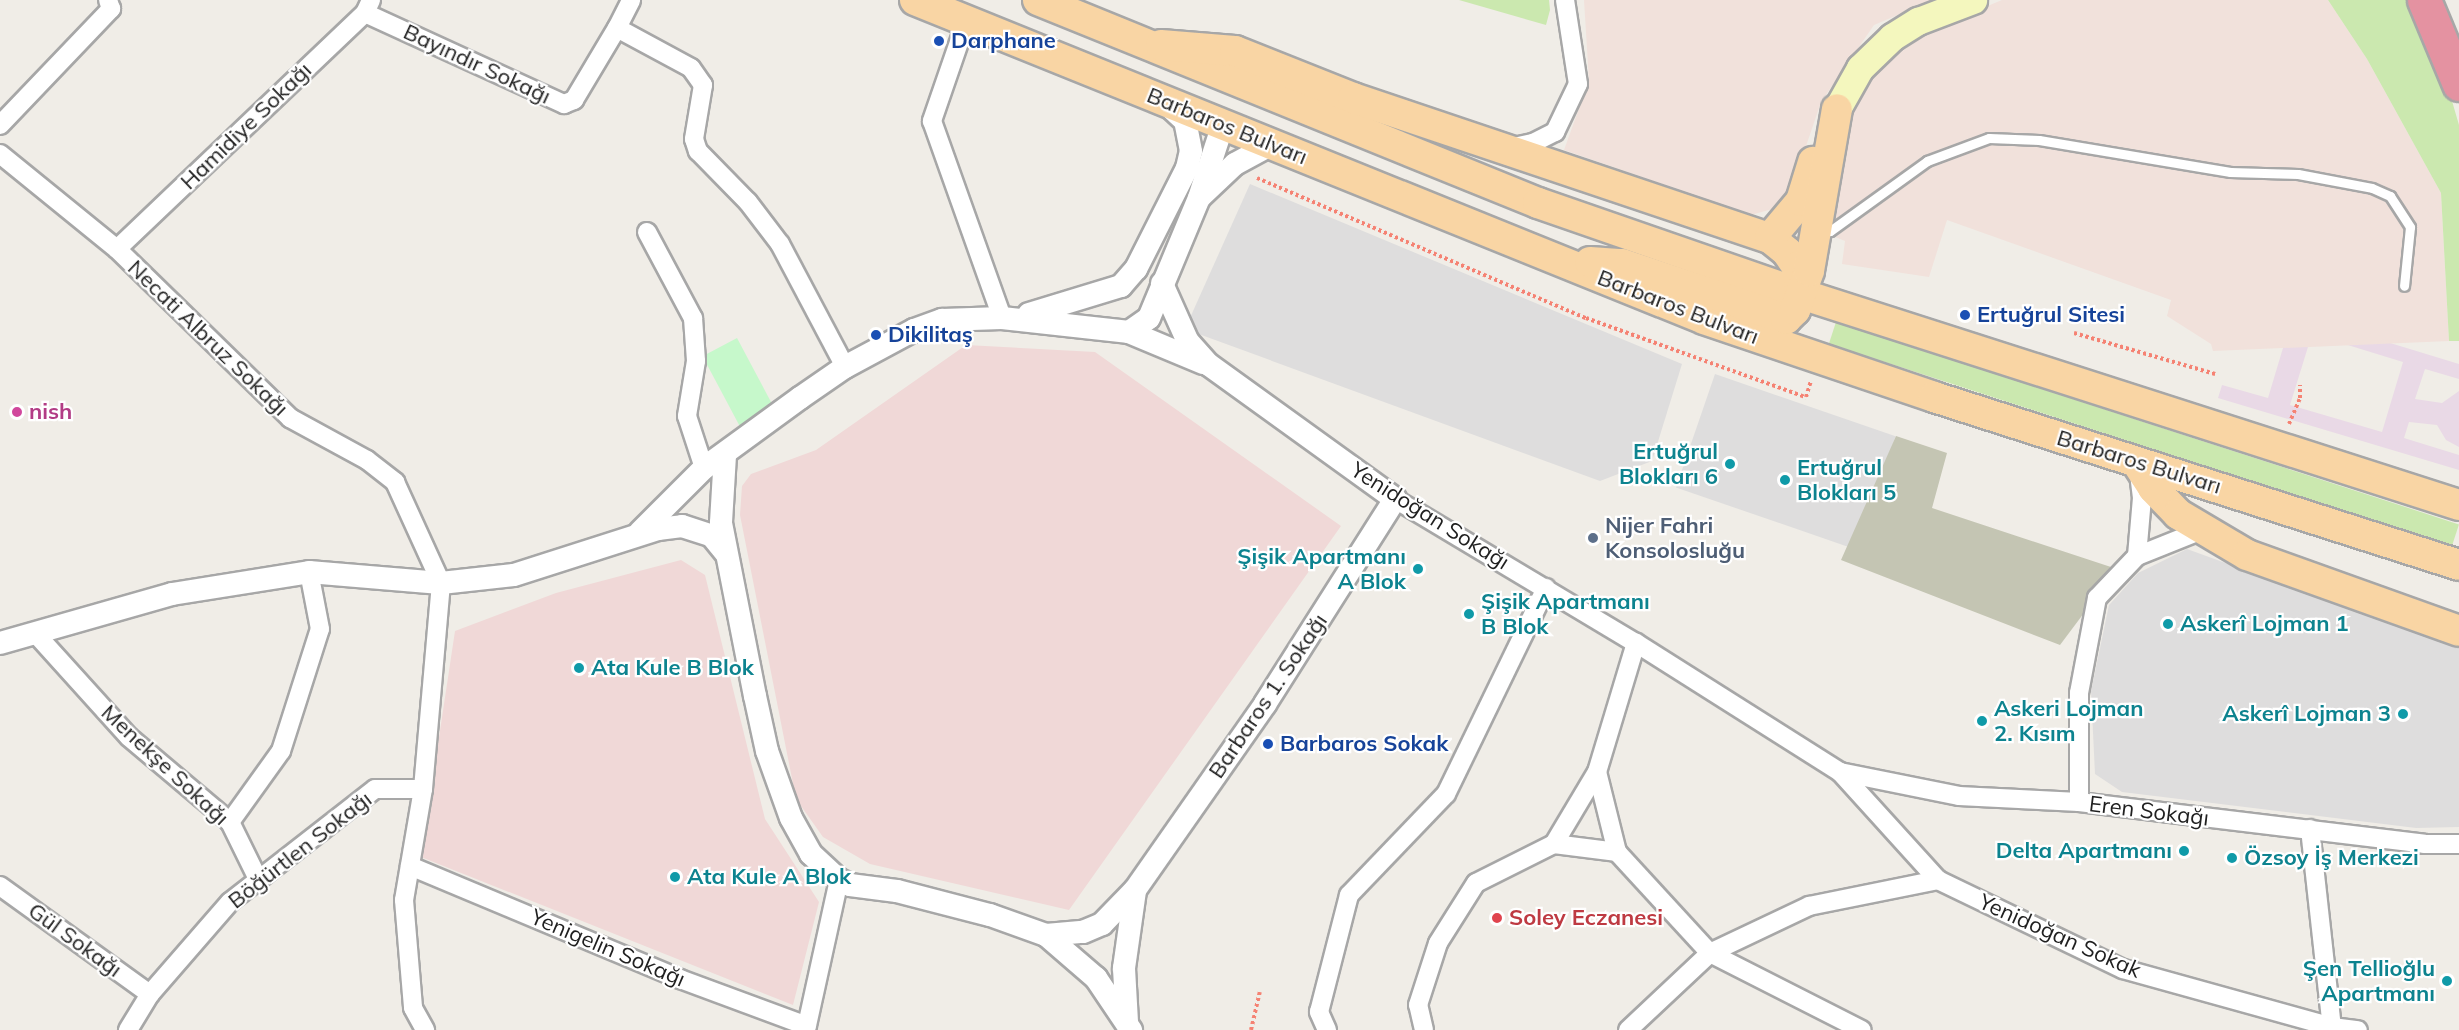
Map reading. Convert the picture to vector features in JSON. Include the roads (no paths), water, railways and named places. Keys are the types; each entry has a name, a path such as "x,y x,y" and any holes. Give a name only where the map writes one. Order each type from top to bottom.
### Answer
{"highway":[{"path":"2424,0 2459,84"}],"main road":[{"name":"Barbaros Bulvarı","path":"915,0 1569,266 1799,352 2137,463 2451,562"},
{"name":"Barbaros Bulvarı","path":"1038,0 1216,75 1339,120 1538,203 1801,294 2457,504"},
{"path":"1770,238 1801,201 1822,134 1860,68 1892,37 1917,21 1973,0"},
{"path":"1145,45 1190,45 1235,51 1374,105 1770,238 1787,252 1797,267 1801,294"},
{"path":"1216,75 1224,103 1223,124"},
{"path":"1340,172 1335,159 1339,120 1353,106 1374,105"},
{"path":"1569,266 1607,262 1622,264 1775,319 1786,319 1801,294 1817,233 1837,109"},
{"path":"2137,463 2153,488 2178,514 2202,530 2290,573 2459,631"}],"street":[{"path":"0,126 111,9 108,0"},
{"name":"Bayındır Sokağı","path":"368,6 564,104 574,100 631,0"},
{"path":"1501,149 1533,143 1555,132 1578,84 1565,0"},
{"name":"Hamidiye Sokağı","path":"117,249 368,6"},
{"path":"966,22 932,121 1002,318"},
{"path":"617,28 691,68 703,85 694,139 698,151 748,202 780,244 845,367"},
{"path":"640,532 704,468 845,367 914,330 942,320 1002,318 1043,312 1121,286 1136,269 1187,168 1191,151 1185,121 1161,99"},
{"path":"1129,332 1149,318 1199,198 1223,124"},
{"path":"1199,198 1235,164 1272,144"},
{"name":"Necati Albruz Sokağı","path":"0,154 117,249 290,418 367,460 395,482 441,583"},
{"path":"647,232 693,318 696,361 687,416 704,468"},
{"path":"1162,285 1188,342 1209,365"},
{"path":"1002,318 1129,332 1209,365"},
{"name":"Yenidoğan Sokağı","path":"1209,365 1395,499 1636,643 1840,772 1938,880"},
{"path":"725,455 719,506 726,553 767,751 791,818 806,845 839,880 990,915 1046,935 1096,978 1129,1028"},
{"path":"2137,463 2142,498 2137,556"},
{"name":"Barbaros 1. Sokağı","path":"1046,935 1083,932 1102,924 1135,890 1265,704 1395,499"},
{"path":"0,643 172,594 309,572 441,583 514,575 640,532 682,526 712,536 726,553"},
{"path":"2079,802 2079,693 2097,598 2137,556 2202,530"},
{"path":"230,822 281,751 320,629 309,572"},
{"path":"425,1030 413,1008 405,900 423,789 441,583"},
{"path":"1327,1030 1319,1012 1349,895 1446,794 1546,588"},
{"name":"Menekşe Sokağı","path":"35,633 129,738 230,822 258,879"},
{"path":"1424,1030 1418,1005 1438,943 1476,883 1554,844 1598,772 1636,643"},
{"path":"1598,772 1617,852 1710,953 1862,1030"},
{"name":"Eren Sokağı","path":"1840,772 1959,796 2079,802 2459,844"},
{"name":"Böğürtlen Sokağı","path":"128,1030 150,994 230,902 258,879 375,789 423,789"},
{"path":"2310,829 2332,1027"},
{"path":"1554,844 1617,852"},
{"name":"Yenigelin Sokağı","path":"410,866 680,979 807,1028 839,880"},
{"path":"1628,1030 1710,953 1809,906 1938,880"},
{"name":"Yenidoğan Sokak","path":"1938,880 2123,969 2332,1027 2358,1030"},
{"name":"Gül Sokağı","path":"0,886 150,994"},
{"path":"1129,1028 1124,968 1135,890"}],"lane":[{"path":"1817,233 1830,231 1928,161 1989,138 2039,140 2230,172 2298,174 2372,188 2390,196 2410,227 2404,286"}],"place":[{"name":"Darphane","path":"939,41"},
{"name":"Ertuğrul Sitesi","path":"1965,315"},
{"name":"Dikilitaş","path":"876,335"},
{"name":"nish","path":"17,412"},
{"name":"Ertuğrul Blokları 6","path":"1730,464"},
{"name":"Ertuğrul Blokları 5","path":"1785,480"},
{"name":"Nijer Fahri Konsolosluğu","path":"1593,538"},
{"name":"Şişik Apartmanı A Blok","path":"1418,569"},
{"name":"Şişik Apartmanı B Blok","path":"1469,614"},
{"name":"Askerî Lojman 1","path":"2168,624"},
{"name":"Ata Kule B Blok","path":"579,668"},
{"name":"Askerî Lojman 3","path":"2403,714"},
{"name":"Askeri Lojman 2. Kısım","path":"1982,721"},
{"name":"Barbaros Sokak","path":"1268,744"},
{"name":"Delta Apartmanı","path":"2184,851"},
{"name":"Özsoy İş Merkezi","path":"2232,858"},
{"name":"Ata Kule A Blok","path":"675,877"},
{"name":"Soley Eczanesi","path":"1497,918"},
{"name":"Şen Tellioğlu Apartmanı","path":"2447,981"}]}
